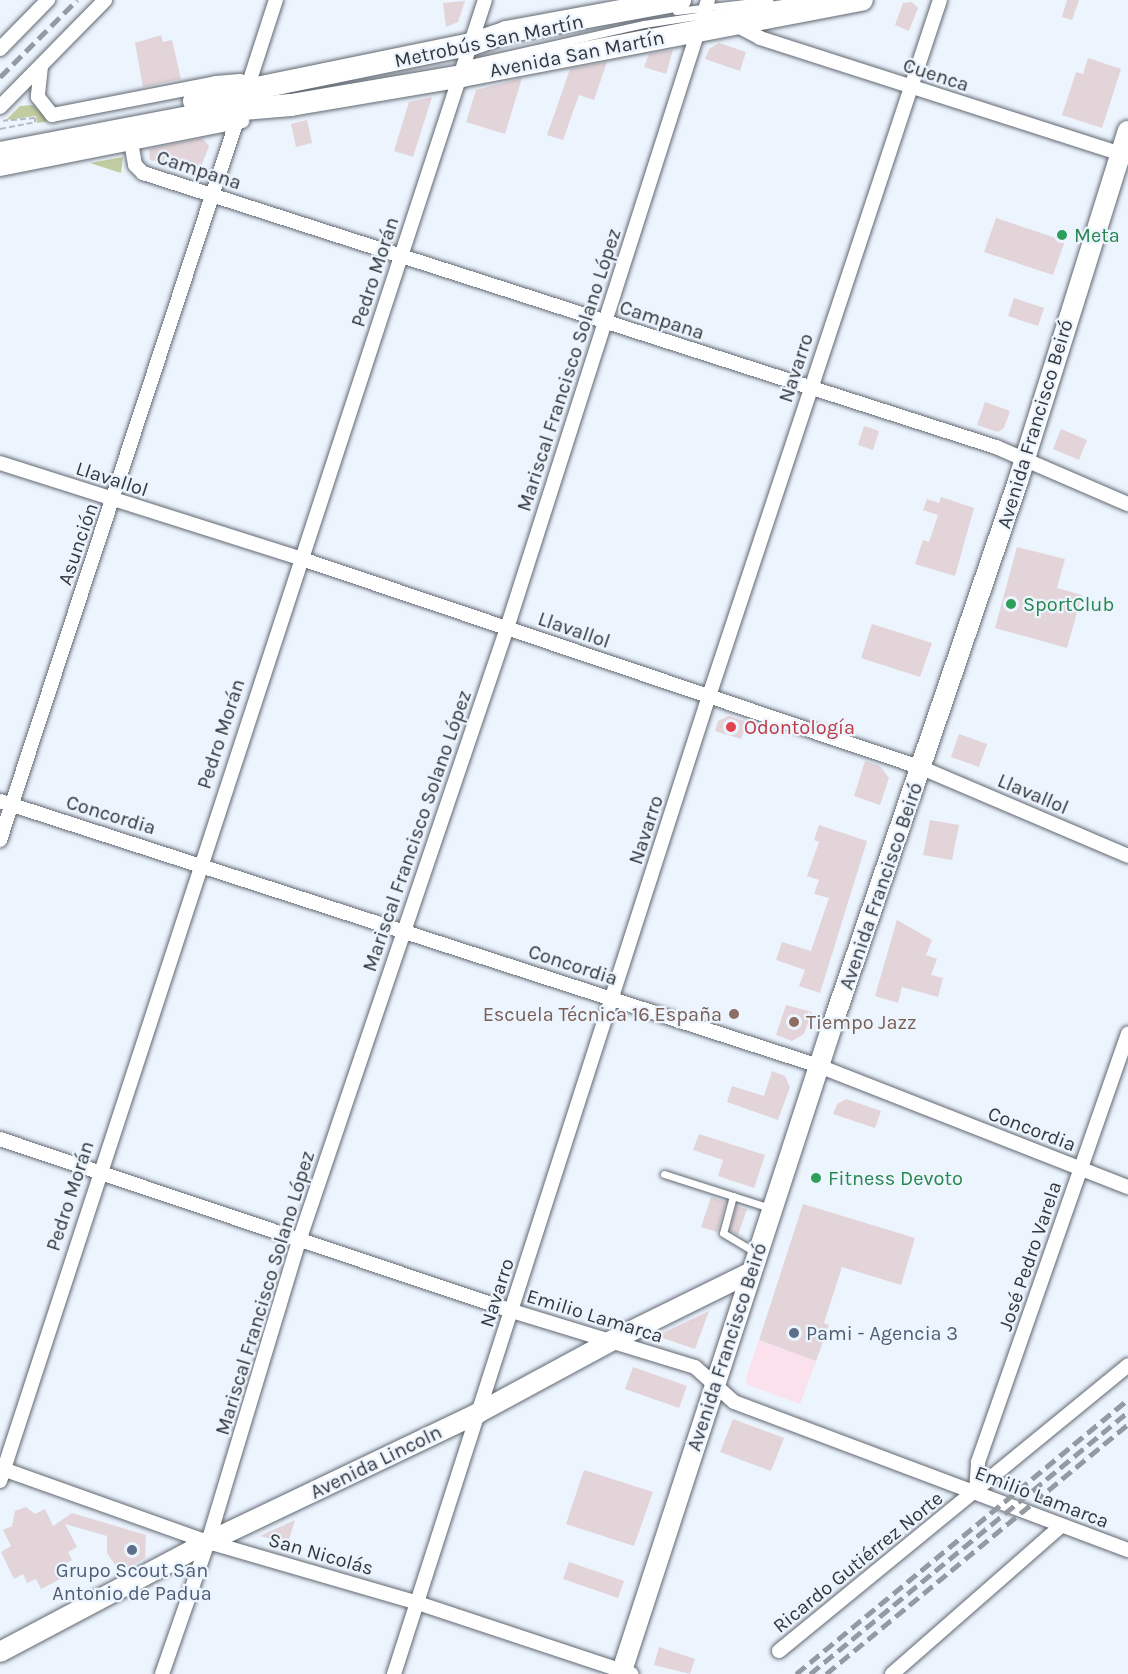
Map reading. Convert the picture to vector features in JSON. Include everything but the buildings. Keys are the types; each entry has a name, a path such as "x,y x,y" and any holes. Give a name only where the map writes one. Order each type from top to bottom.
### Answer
{"main road":[{"name":"Avenida San Martín","path":"0,138 247,89 464,62 506,32 651,2 680,0"},
{"name":"Avenida San Martín","path":"5,163 220,111 291,105 464,62 704,14 734,25 862,0"},
{"name":"Avenida Francisco Beiró","path":"625,1673 714,1386 819,1066 922,768 1124,155 1128,131"},
{"name":"Avenida Lincoln","path":"0,1652 208,1542 478,1413 755,1263"}],"street":[{"path":"0,50 48,0"},
{"path":"4,110 41,66 105,0"},
{"path":"247,89 276,0"},
{"name":"Pedro Morán","path":"1,1473 299,558 485,0"},
{"name":"Navarro","path":"394,1674 709,696 909,87 940,0"},
{"name":"Mariscal Francisco Solano López","path":"162,1674 208,1542 300,1238 507,628 704,14"},
{"name":"Cuenca","path":"734,25 760,38 1124,155"},
{"name":"Avenida San Martín","path":"41,66 38,97 42,108 52,115 216,83 240,81 247,89"},
{"name":"Avenida San Martín","path":"5,163 236,123 291,105"},
{"name":"Asunción","path":"0,840 6,802 113,500 211,193 236,123"},
{"name":"Campana","path":"131,142 135,165 143,173 605,321 810,390 1024,457 1128,504"},
{"path":"0,181 5,163"},
{"name":"Llavallol","path":"0,463 299,558 922,768 1128,856"},
{"name":"Concordia","path":"6,802 200,863 819,1066 1128,1187"},
{"name":"José Pedro Varela","path":"976,1492 978,1462 1128,1034"},
{"name":"Emilio Lamarca","path":"0,1139 512,1311 695,1367 708,1375 714,1386 734,1402 1128,1550"},
{"name":"Ricardo Gutiérrez Norte","path":"779,1651 976,1492 1128,1365"},
{"name":"San Nicolás","path":"1,1473 208,1542 418,1603 625,1673"},
{"path":"892,1674 1061,1526"},
{"path":"906,1674 913,1656"}],"lane":[{"name":"Metrobús San Martín","path":"704,14 769,0"},
{"name":"Metrobús San Martín","path":"464,62 505,42 677,10 704,14 802,0"},
{"name":"Metrobús San Martín","path":"291,105 422,73"},
{"path":"664,1174 772,1209"},
{"path":"733,1196 723,1233 755,1263"}],"path":[{"path":"0,129 35,122 35,118 4,123 2,120 4,110"}],"shaded area":[{"path":"759,1340 816,1361 800,1404 748,1385 746,1378"}],"green space":[{"path":"33,105 50,121 37,123 36,116 6,120 20,106"},
{"path":"123,157 121,173 90,163"}],"railway":[{"path":"0,77 77,0"},
{"path":"796,1674 1128,1399"},
{"path":"810,1674 1128,1412"},
{"path":"826,1674 1128,1424"}],"place":[{"name":"Meta","path":"1062,235"},
{"name":"SportClub","path":"1011,604"},
{"name":"Odontología","path":"731,727"},
{"name":"Escuela Técnica 16 España","path":"734,1014"},
{"name":"Tiempo Jazz","path":"794,1022"},
{"name":"Fitness Devoto","path":"816,1178"},
{"name":"Pami - Agencia 3","path":"794,1333"},
{"name":"Grupo Scout San Antonio de Padua","path":"132,1550"}]}
